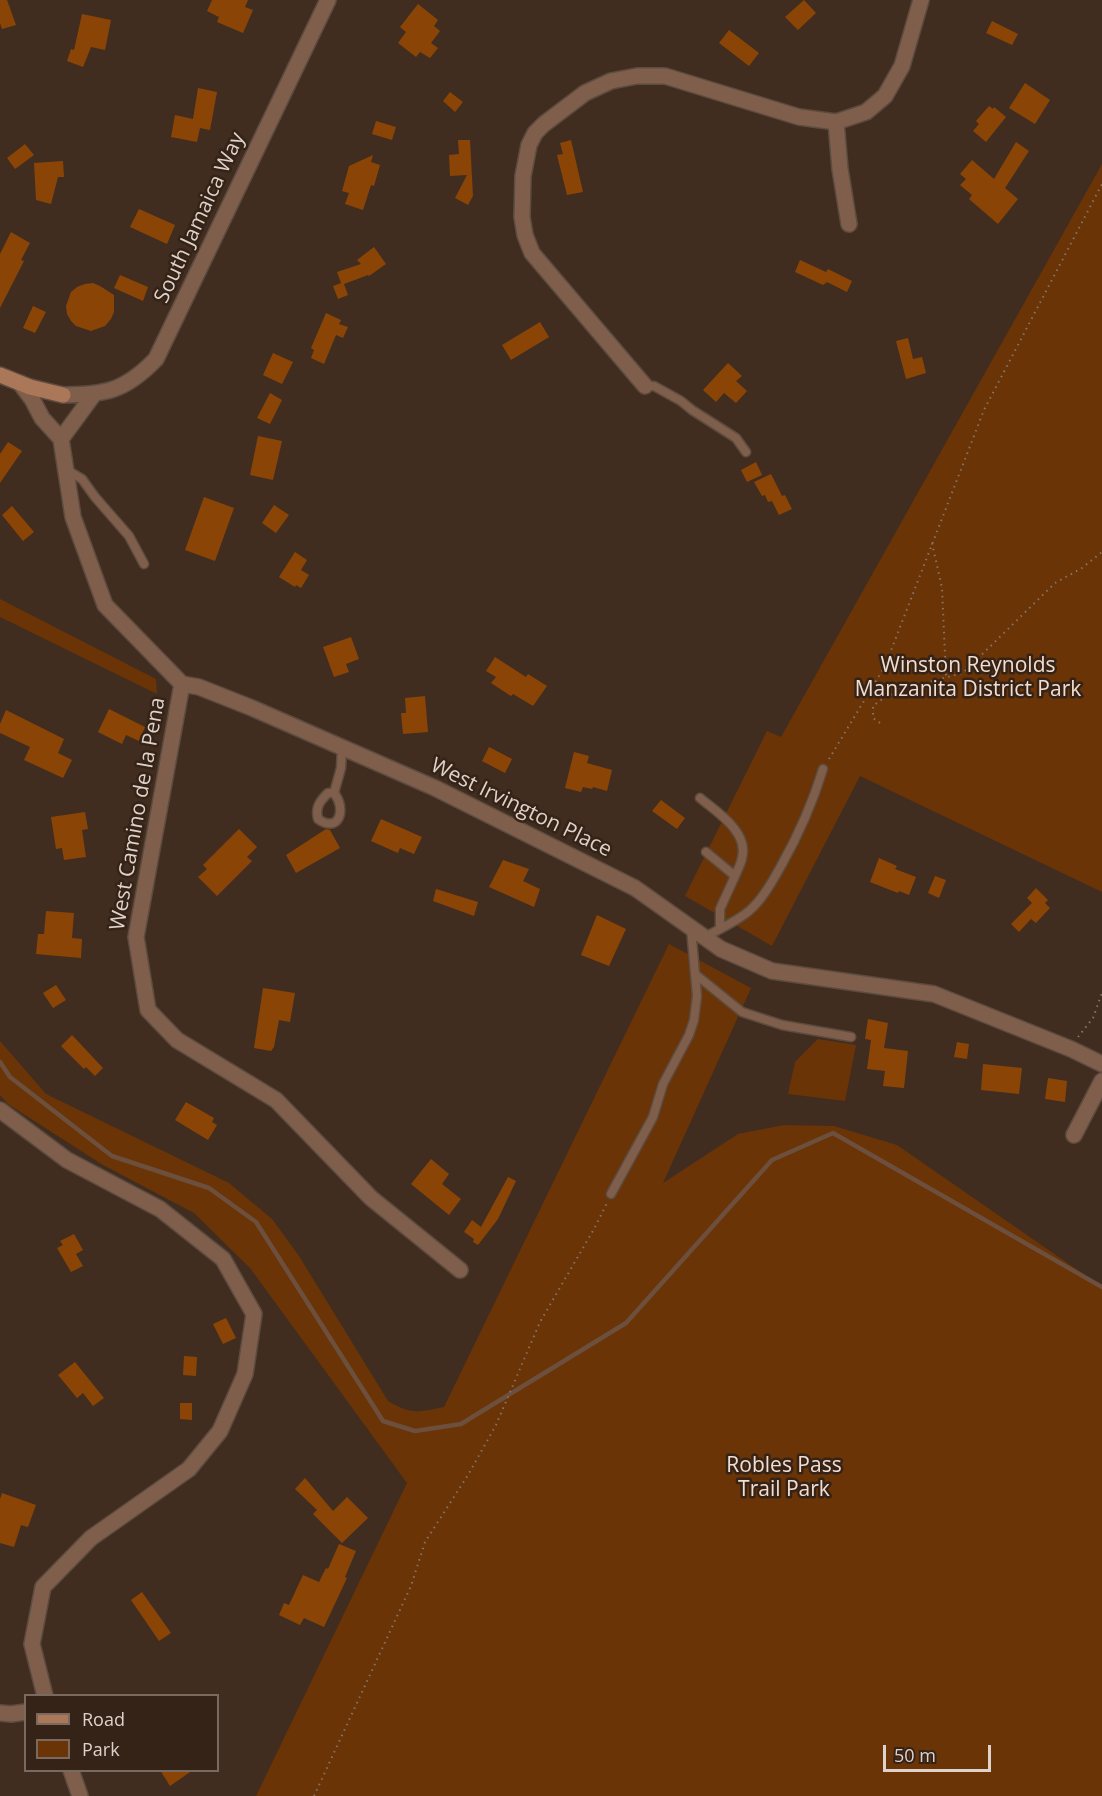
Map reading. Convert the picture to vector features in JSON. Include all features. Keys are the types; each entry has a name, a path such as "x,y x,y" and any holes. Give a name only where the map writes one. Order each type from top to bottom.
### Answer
{"street":[{"name":"South Jamaica Way","path":"20,383 63,394 94,394 112,391 129,383 156,359 328,0"},
{"path":"645,386 532,253 522,217 523,176 529,145 535,133 585,93 611,81 637,76 665,76 798,117 836,123 866,112 885,96 902,66 921,0"},
{"path":"836,123 840,169 849,224"},
{"path":"0,375 20,383 42,418 61,439 73,517 105,605 182,684"},
{"path":"61,439 94,394"},
{"name":"West Irvington Place","path":"182,684 199,687 435,788 634,888 722,949 772,970 934,994 1071,1048 1102,1064"},
{"name":"West Camino de la Pena","path":"182,684 136,937 148,1010 177,1040 276,1100 372,1198 460,1270"},
{"path":"1074,1135 1102,1081"},
{"path":"0,1110 67,1160 160,1209 223,1259 254,1314 245,1374 220,1431 189,1469 91,1538 44,1587 32,1644 45,1694"},
{"path":"0,1713 24,1712"},
{"path":"72,1772 80,1796"}],"lane":[{"path":"645,386 654,386 681,401 736,438 746,452"},
{"path":"65,469 82,479 129,536 144,564"},
{"path":"334,793 342,747"},
{"path":"705,938 750,911 774,878 801,831 823,769"},
{"path":"700,798 725,818 740,838 743,857 720,909 720,929"},
{"path":"706,852 735,876"},
{"path":"611,1194 653,1117 663,1084 689,1035 694,1020 697,996 691,928"},
{"path":"695,974 742,1012 782,1025 850,1036"}],"path":[{"path":"823,769 885,666 984,410 1102,184"},
{"path":"932,542 942,588 946,677"},
{"path":"880,723 873,718 873,706 885,697 921,684 963,673 1055,583 1082,568 1102,552"},
{"path":"1071,1048 1093,1018 1102,993"},
{"path":"314,1796 411,1586 425,1542 468,1475 496,1425 540,1322 594,1229 611,1194"}],"green space":[{"name":"Winston Reynolds Manzanita District Park","path":"1102,164 1102,892 860,776 772,946 685,896 767,731 781,737"},
{"path":"0,599 156,679 157,694 0,617"},
{"name":"Robles Pass Trail Park","path":"669,944 751,988 663,1183 738,1134 784,1125 834,1126 897,1145 1102,1287 1102,1796 256,1796 407,1483 250,1268 194,1213 103,1165 8,1104 0,1095 0,1041 46,1094 229,1183 272,1219 299,1256 388,1401 403,1409 428,1410 444,1407"},
{"path":"818,1039 856,1045 845,1101 788,1094 795,1062"}],"building":[{"path":"0,0 7,0 16,25 2,29"},
{"path":"212,0 248,0 245,7 253,10 243,33 217,22 219,17 207,11"},
{"path":"804,0 816,13 798,30 785,17"},
{"path":"418,4 438,20 434,26 440,31 431,43 438,48 430,58 420,52 416,57 398,43 406,32 400,27"},
{"path":"82,14 111,20 105,50 91,47 83,67 67,61 71,49 74,50"},
{"path":"992,21 1018,34 1012,45 986,33"},
{"path":"729,30 759,53 749,66 719,43"},
{"path":"1025,83 1050,100 1035,124 1009,108"},
{"path":"198,88 217,92 210,130 200,128 197,142 171,137 175,115 193,119"},
{"path":"450,92 463,102 455,112 443,101"},
{"path":"989,106 993,109 994,107 1006,117 986,142 973,131 979,124 976,121"},
{"path":"376,121 396,127 392,140 372,134"},
{"path":"458,140 470,140 473,196 468,205 455,198 467,175 450,176 449,155 459,154"},
{"path":"571,140 583,192 567,195 557,155 563,154 560,143"},
{"path":"1016,142 1029,151 1005,188 1018,199 998,224 969,199 972,195 960,185 966,179 960,174 972,160 994,179"},
{"path":"25,144 34,155 15,169 7,158"},
{"path":"373,155 371,162 380,165 374,186 371,185 363,210 345,204 349,193 342,191 349,166"},
{"path":"63,161 64,177 58,177 51,204 36,200 34,163"},
{"path":"139,209 175,225 167,244 130,227"},
{"path":"11,232 30,243 21,260 24,261 0,308 0,254"},
{"path":"374,247 386,264 369,276 344,284 348,295 338,299 333,286 341,283 337,272 361,264 357,260"},
{"path":"800,260 826,272 828,269 852,281 847,292 827,282 823,285 795,272"},
{"path":"120,275 148,287 143,301 114,288"},
{"path":"93,283 114,295 114,312 105,326 91,331 76,326 71,321 66,306 71,292 77,287"},
{"path":"33,306 46,312 35,333 23,328"},
{"path":"326,313 341,320 339,324 348,327 343,338 336,335 324,364 311,358 314,350 311,348"},
{"path":"540,322 549,337 511,360 502,345"},
{"path":"908,338 913,359 922,357 926,373 906,379 896,341"},
{"path":"273,353 293,362 282,384 263,375"},
{"path":"728,363 742,376 736,381 747,391 736,403 724,393 716,402 703,390"},
{"path":"270,393 282,400 270,424 257,418"},
{"path":"258,436 282,441 273,480 250,475"},
{"path":"8,442 22,451 0,483 0,454"},
{"path":"756,462 762,475 747,482 741,470"},
{"path":"771,474 782,496 785,495 792,509 779,515 772,501 768,502 765,495 762,496 754,482"},
{"path":"204,497 234,508 215,561 185,550"},
{"path":"274,505 289,515 276,533 262,523"},
{"path":"12,506 34,532 23,541 2,515"},
{"path":"295,552 307,560 301,570 309,575 301,588 279,577"},
{"path":"351,637 359,659 346,664 349,672 334,677 323,647"},
{"path":"495,657 526,677 528,674 547,686 533,706 491,683 496,677 486,671"},
{"path":"425,696 428,732 403,734 401,713 406,713 405,698"},
{"path":"109,709 145,727 139,741 126,735 122,744 98,732"},
{"path":"6,710 64,739 58,753 72,760 63,778 24,760 30,747 0,733 0,724"},
{"path":"489,747 512,759 505,773 482,761"},
{"path":"574,752 589,756 587,763 612,770 607,791 593,787 592,789 583,787 581,792 565,788"},
{"path":"661,800 685,818 677,829 652,811"},
{"path":"85,812 88,829 82,830 86,857 64,860 62,848 56,849 51,817"},
{"path":"381,819 422,837 414,854 400,848 398,853 371,841"},
{"path":"239,829 257,847 247,857 252,861 217,896 198,877 207,869 203,865"},
{"path":"326,829 330,830 340,848 296,873 286,855"},
{"path":"879,858 897,866 895,869 916,877 909,895 870,882"},
{"path":"503,860 529,869 523,881 540,889 534,907 489,887"},
{"path":"935,876 946,880 939,898 928,893"},
{"path":"1036,888 1048,900 1045,903 1050,908 1036,923 1031,919 1019,932 1011,924 1032,903 1027,898"},
{"path":"436,889 478,902 474,916 433,901"},
{"path":"46,911 74,913 72,938 82,939 81,958 36,954 38,934 44,934"},
{"path":"597,915 626,929 609,966 581,955"},
{"path":"56,985 66,1000 53,1008 43,993"},
{"path":"263,988 295,993 290,1022 279,1020 274,1047 271,1051 254,1048"},
{"path":"868,1019 888,1023 884,1048 908,1051 904,1088 883,1086 885,1071 867,1069 871,1040 865,1039"},
{"path":"72,1035 103,1068 95,1076 86,1067 84,1069 61,1046"},
{"path":"957,1042 969,1044 967,1059 954,1057"},
{"path":"983,1064 1022,1068 1019,1094 981,1090"},
{"path":"1048,1078 1067,1081 1065,1102 1045,1099"},
{"path":"186,1102 214,1118 212,1122 217,1125 208,1140 175,1120"},
{"path":"431,1159 449,1174 442,1184 461,1199 449,1215 411,1184"},
{"path":"508,1177 516,1181 498,1219 478,1245 464,1232 472,1220 481,1227"},
{"path":"74,1234 83,1250 76,1254 83,1266 71,1272 57,1248 63,1245 60,1241"},
{"path":"226,1318 236,1338 223,1344 213,1324"},
{"path":"184,1356 197,1357 196,1376 183,1375"},
{"path":"75,1362 104,1398 93,1406 83,1393 77,1398 58,1375"},
{"path":"180,1403 192,1403 192,1420 180,1419"},
{"path":"305,1478 333,1511 347,1497 368,1518 342,1543 313,1514 317,1510 295,1489"},
{"path":"2,1493 36,1505 28,1527 21,1525 14,1547 0,1543"},
{"path":"339,1544 356,1551 345,1577 347,1578 324,1627 304,1618 300,1625 279,1615 284,1603 289,1605 303,1575 319,1582 326,1568 328,1569"},
{"path":"142,1592 171,1633 159,1641 131,1600"},
{"path":"161,1772 190,1772 170,1786"}],"waterway":[{"path":"0,1062 10,1077 112,1156 209,1188 256,1222 383,1421 415,1431 461,1424 626,1323 772,1160 833,1133 1102,1287"}]}
